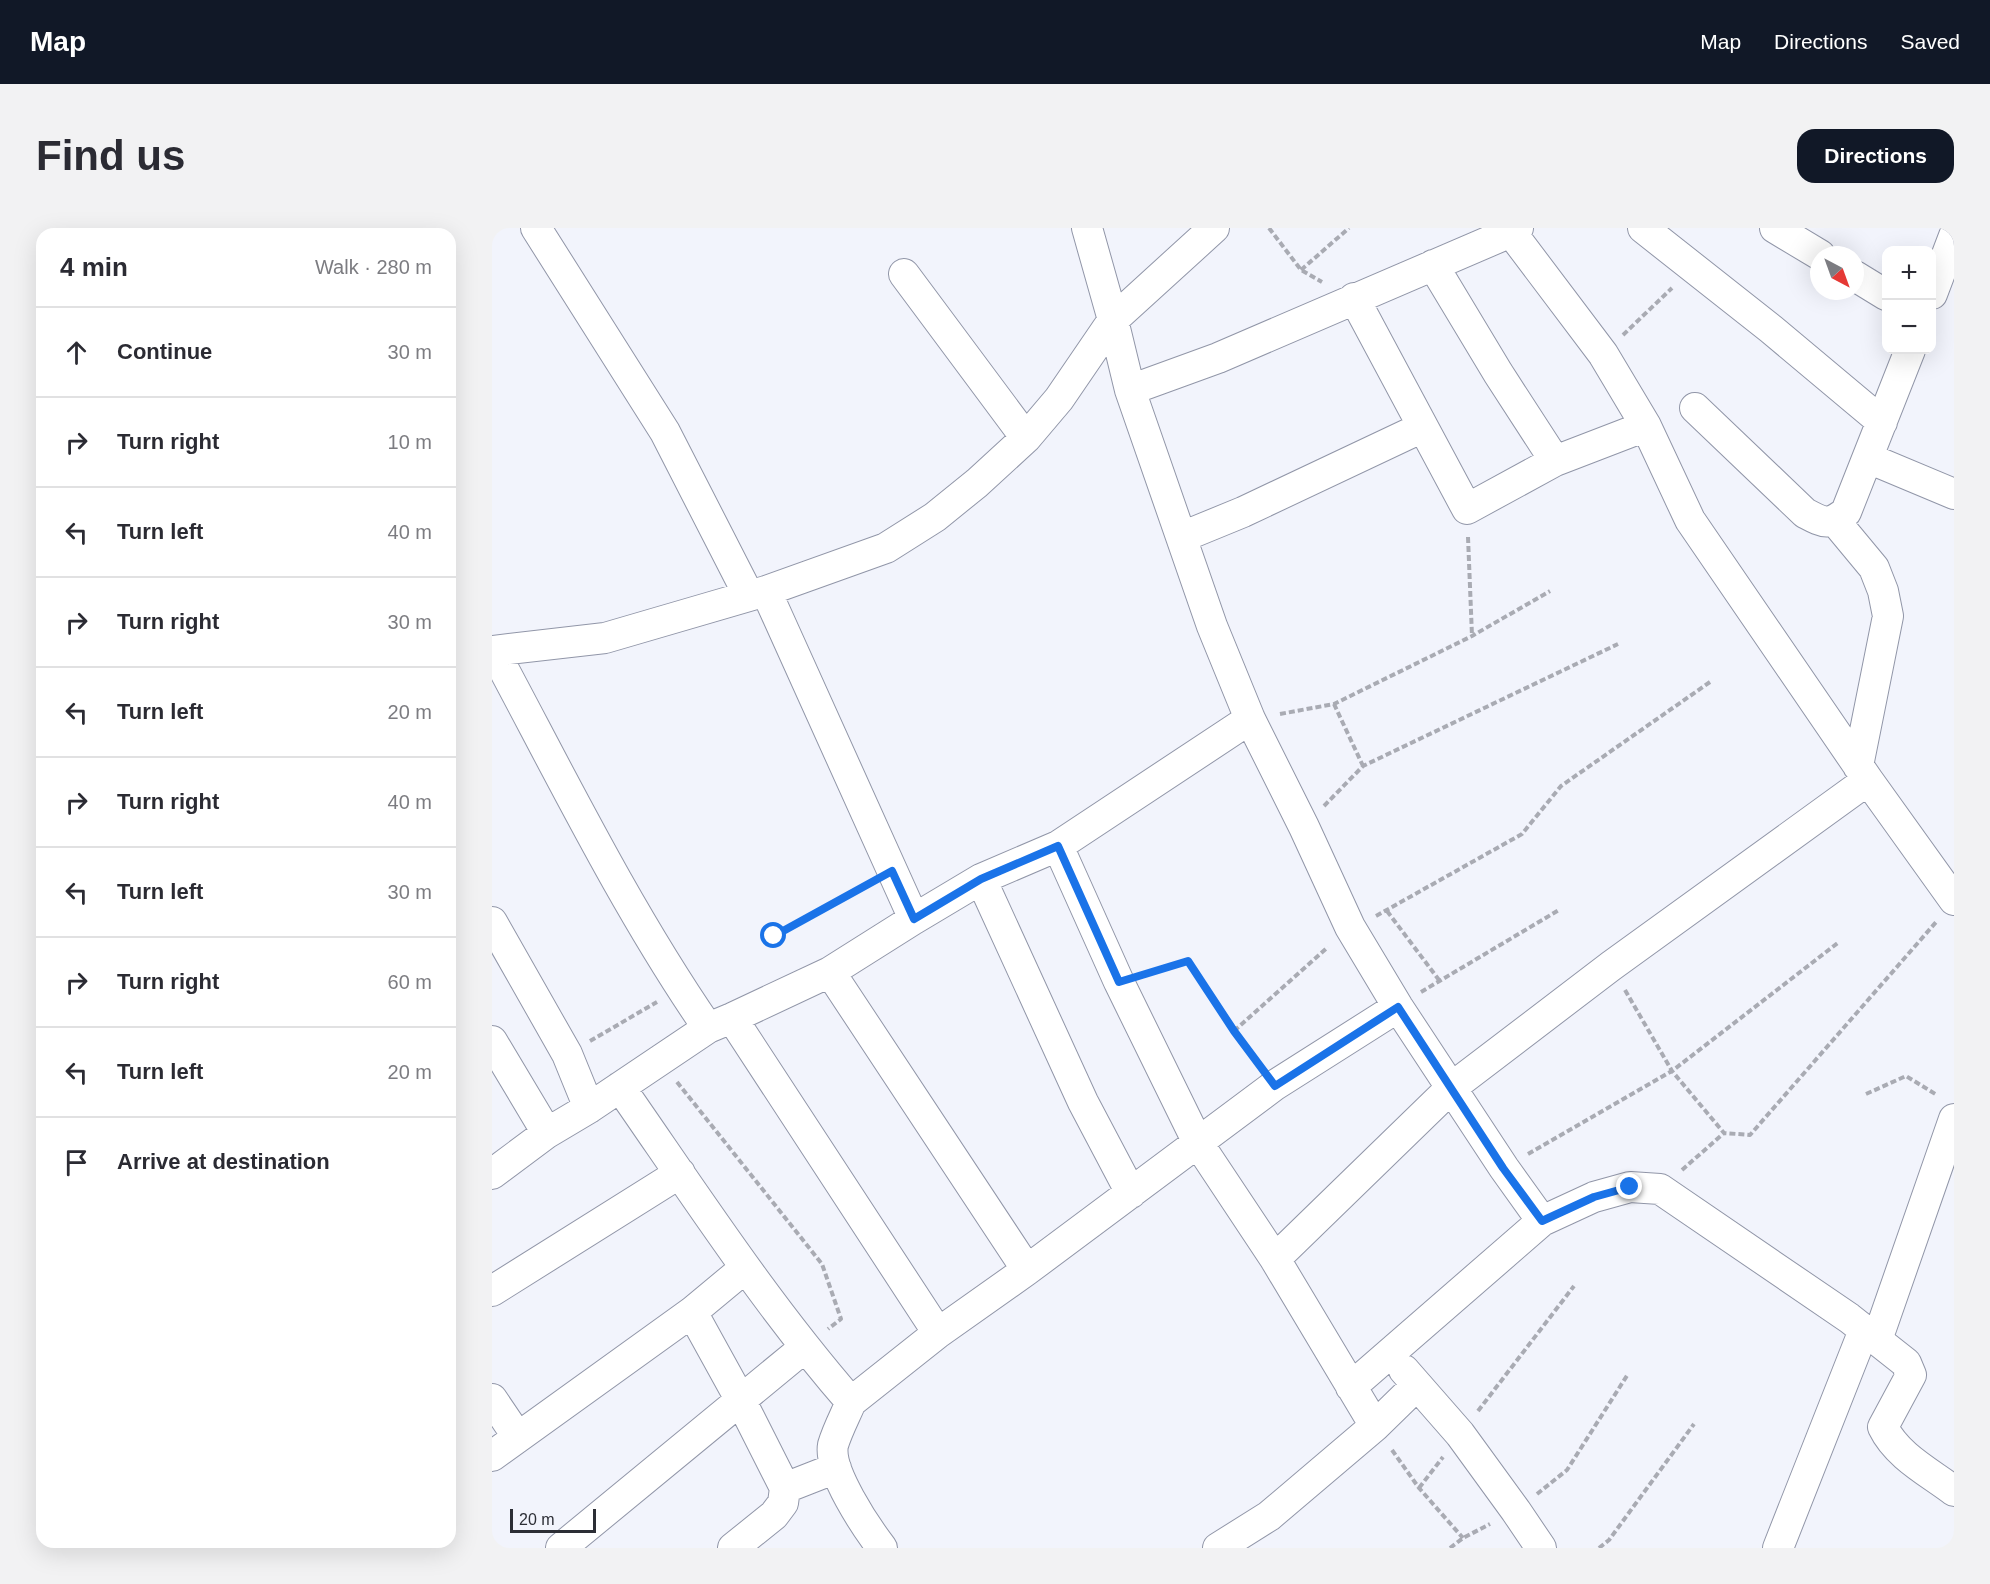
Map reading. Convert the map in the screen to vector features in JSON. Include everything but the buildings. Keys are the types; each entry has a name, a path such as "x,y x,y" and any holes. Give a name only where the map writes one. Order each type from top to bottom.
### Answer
{"street":[{"path":"536,228 665,432 758,593 914,919"},
{"path":"1087,228 1130,390 1212,626 1250,719 1304,827 1350,927 1451,1089 1503,1168 1542,1221"},
{"path":"938,1333 720,1023 681,988 641,923 493,651 605,638 758,593 886,548 935,517 977,483 1026,438 1059,399 1113,320 1214,228"},
{"path":"1643,228 1771,329 1882,422"},
{"path":"1775,228 1810,249"},
{"path":"1130,390 1218,358 1515,230 1603,354 1646,426 1690,520 1863,773 1946,910"},
{"path":"1940,292 1954,236"},
{"path":"1433,265 1555,462"},
{"path":"904,274 1026,438"},
{"path":"1864,282 1882,293"},
{"path":"1354,298 1467,509 1555,462 1646,426"},
{"path":"1695,408 1805,513 1822,523 1835,521 1846,512 1908,354"},
{"path":"1182,537 1243,512 1423,427"},
{"path":"1868,458 1954,494"},
{"path":"1275,1259 1451,1089 1863,773 1888,616 1883,591 1874,568 1835,521"},
{"path":"492,1174 547,1133 590,1108 659,1060 720,1023 830,972 981,879 1058,846 1250,719"},
{"path":"1058,846 1119,982 1198,1143 1275,1259 1375,1426"},
{"path":"981,879 1083,1102 1131,1192"},
{"path":"492,922 567,1054 590,1108"},
{"path":"830,972 1027,1270"},
{"path":"882,1548 859,1516 836,1468 833,1446 851,1402 938,1333 1275,1086 1398,1007"},
{"path":"492,1041 547,1133"},
{"path":"620,1087 745,1268 804,1348 851,1402"},
{"path":"1778,1548 1870,1335 1949,1109"},
{"path":"492,1291 680,1173"},
{"path":"1351,1387 1542,1221 1594,1197 1630,1187 1660,1189 1870,1335 1906,1363 1911,1375 1883,1427 1900,1452 1954,1491"},
{"path":"492,1456 692,1312 745,1268"},
{"path":"692,1312 741,1399 785,1488 783,1503 774,1515 733,1548"},
{"path":"561,1548 804,1348"},
{"path":"1391,1354 1460,1434 1541,1548"},
{"path":"1218,1548 1269,1516 1375,1426 1417,1385"},
{"path":"492,1399 517,1436"},
{"path":"785,1488 836,1468"}],"path":[{"path":"1269,228 1301,270 1349,228"},
{"path":"1603,354 1693,268"},
{"path":"1467,509 1472,636"},
{"path":"1250,719 1334,704 1472,636 1550,591"},
{"path":"1304,827 1363,766 1618,644"},
{"path":"1559,910 1439,980 1387,912 1522,834 1561,786 1710,682"},
{"path":"1334,704 1363,766"},
{"path":"774,936 892,871"},
{"path":"1660,1189 1724,1133 1750,1135 1946,910"},
{"path":"1234,1031 1350,927"},
{"path":"1503,1168 1672,1071 1839,942"},
{"path":"1119,982 1188,961 1234,1031 1275,1086"},
{"path":"1611,966 1672,1071 1724,1133"},
{"path":"567,1054 681,988"},
{"path":"659,1060 822,1264 841,1319 804,1348"},
{"path":"1866,1094 1906,1076 1949,1109"},
{"path":"1419,1488 1574,1286"},
{"path":"1516,1510 1567,1470 1628,1374"},
{"path":"1599,1548 1609,1540 1694,1424"},
{"path":"1375,1426 1419,1488 1463,1538 1450,1548"}],"route":[{"path":"774,936 892,871 914,919 981,879 1058,846 1119,982 1188,961 1234,1031 1275,1086 1398,1007 1503,1168 1542,1221 1594,1197 1630,1187"}]}
